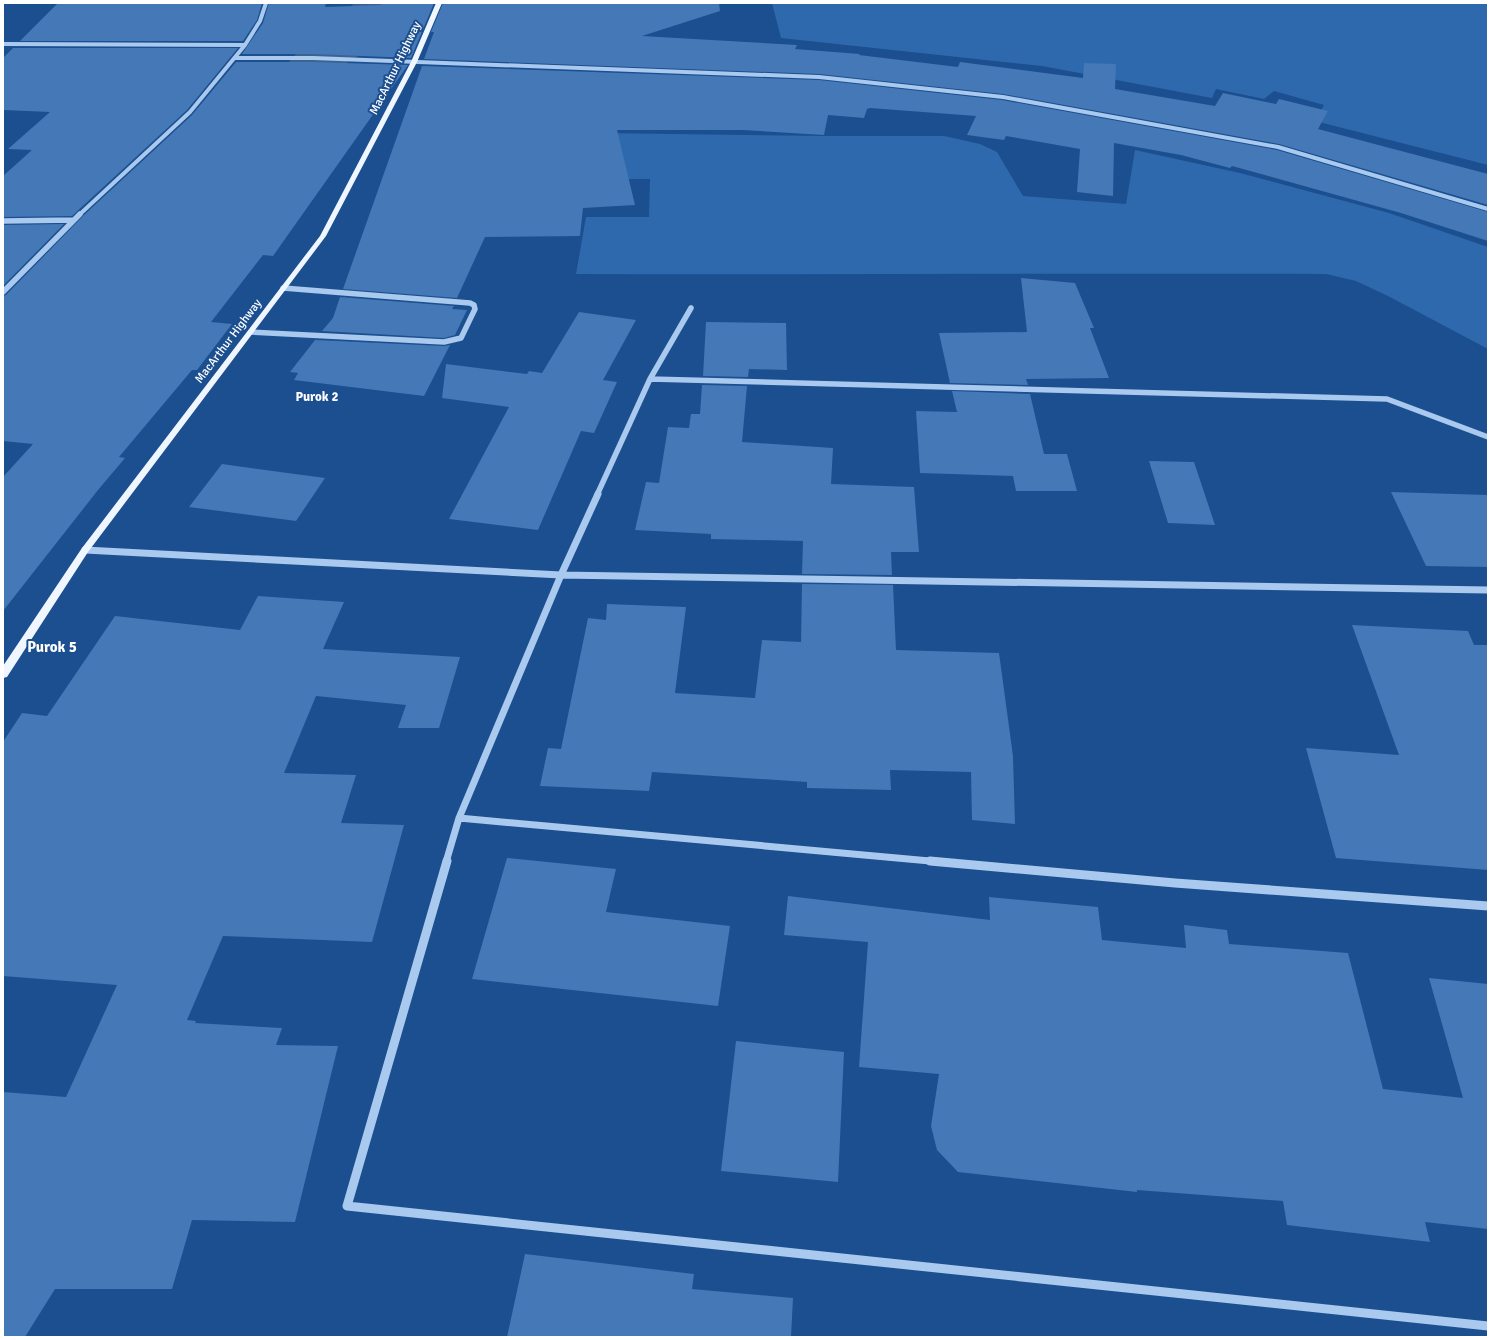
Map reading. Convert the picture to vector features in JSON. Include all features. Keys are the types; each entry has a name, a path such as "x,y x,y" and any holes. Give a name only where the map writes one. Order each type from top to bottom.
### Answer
{"main road":[{"name":"MacArthur Highway","path":"3,674 86,550 322,236 414,62 439,3"}],"street":[{"path":"3,292 74,220 190,112 245,45 260,21 266,3"},
{"path":"3,44 245,45"},
{"path":"235,58 294,58 414,62 819,78 1003,97 1278,147 1488,209"},
{"path":"3,221 74,220"},
{"path":"251,332 448,342 461,338 475,309 474,305 470,303 283,288"},
{"path":"691,308 650,379 561,575 459,818 347,1206 1488,1326"},
{"path":"650,379 1387,399 1488,437"},
{"path":"86,550 561,575 1488,590"},
{"path":"459,818 1175,883 1488,906"}],"shaded area":[{"path":"772,3 1488,3 1488,165 1315,121 1324,105 1274,91 1264,99 1216,89 1212,98 1042,66 781,38"},
{"path":"599,133 944,136 980,144 997,152 1023,196 1126,204 1135,150 1240,173 1389,213 1488,247 1488,349 1388,296 1356,281 1326,274 576,274 586,217 649,217 650,179 594,179"}],"building":[{"path":"58,3 262,3 257,20 243,41 20,41"},
{"path":"269,3 326,3 325,7 382,5 377,3 434,3 411,58 313,54 242,54 263,23"},
{"path":"443,3 719,3 720,11 642,36 797,45 795,49 860,54 859,55 958,67 960,62 1083,78 1084,63 1116,64 1115,89 1215,106 1223,93 1276,104 1279,99 1328,111 1318,129 1488,174 1488,205 1279,144 1003,94 819,74 424,59 434,32 431,32"},
{"path":"13,48 238,48 187,110 72,216 3,217 3,176 32,150 8,149 50,112 3,110 3,58"},
{"path":"236,62 313,62 408,65 273,256 263,255 211,322 232,324 197,370 192,370 119,457 125,458 3,611 3,477 33,444 3,441 3,296 6,295 84,215 192,115"},
{"path":"422,66 819,80 1002,100 1277,150 1488,212 1488,241 1401,213 1232,166 1230,168 1181,155 1114,143 1113,196 1077,192 1080,149 1006,136 1004,140 967,135 976,116 870,108 867,109 864,118 828,115 824,135 744,130 617,130 635,205 583,208 580,236 485,237 457,298 343,289"},
{"path":"64,224 3,286 3,225"},
{"path":"1021,278 1075,283 1094,328 1090,328 1109,378 1026,379 1028,385 950,383 939,333 1027,332"},
{"path":"340,297 454,306 452,309 467,310 455,335 444,338 322,331 333,318"},
{"path":"579,312 636,320 603,380 617,382 594,433 581,431 538,530 449,519 509,407 442,398 446,364 527,374 529,371 542,373"},
{"path":"706,322 786,323 787,370 749,369 748,377 703,376"},
{"path":"315,340 444,346 450,345 424,396 294,380 298,373 290,372"},
{"path":"702,385 747,386 742,442 833,448 831,484 914,487 919,552 891,552 892,575 802,574 803,541 711,539 711,534 635,530 646,482 659,483 668,427 689,428 691,414 700,414"},
{"path":"952,391 1030,394 1044,454 1067,454 1077,491 1016,491 1013,476 920,473 916,411 957,412"},
{"path":"1149,461 1194,462 1215,525 1168,523"},
{"path":"222,464 325,478 296,521 189,507"},
{"path":"1391,492 1488,495 1488,567 1426,566"},
{"path":"802,584 893,585 896,650 999,653 1013,756 1015,824 972,820 971,772 890,770 891,790 807,788 807,782 652,772 649,791 540,786 548,748 561,749 588,618 606,620 607,604 686,607 675,693 755,698 762,640 801,642"},
{"path":"258,596 344,602 323,649 460,657 439,728 398,728 406,705 316,696 284,773 356,775 341,823 404,825 372,942 223,936 187,1020 196,1021 195,1023 282,1028 276,1045 338,1046 295,1222 192,1220 172,1289 55,1289 25,1337 3,1337 3,1092 66,1097 117,985 3,976 3,742 22,713 47,716 115,616 240,630"},
{"path":"1352,625 1468,631 1474,645 1488,645 1488,870 1336,858 1306,748 1399,755"},
{"path":"507,858 616,869 606,912 730,926 718,1006 472,979"},
{"path":"788,896 990,920 989,897 1098,907 1102,940 1186,948 1184,925 1227,930 1229,944 1348,953 1383,1089 1463,1098 1429,978 1488,984 1488,1229 1425,1222 1430,1242 1287,1225 1283,1201 1137,1190 1137,1192 958,1172 937,1150 931,1126 939,1074 859,1067 868,942 784,935"},
{"path":"736,1041 844,1052 838,1182 721,1171"},
{"path":"525,1254 694,1274 692,1289 793,1298 791,1337 507,1337"}],"waterway":[{"path":"234,141 271,110 312,64 347,43 376,3"}],"district":[{"name":"Purok 2","path":"317,396"},
{"name":"Purok 5","path":"52,647"}]}
